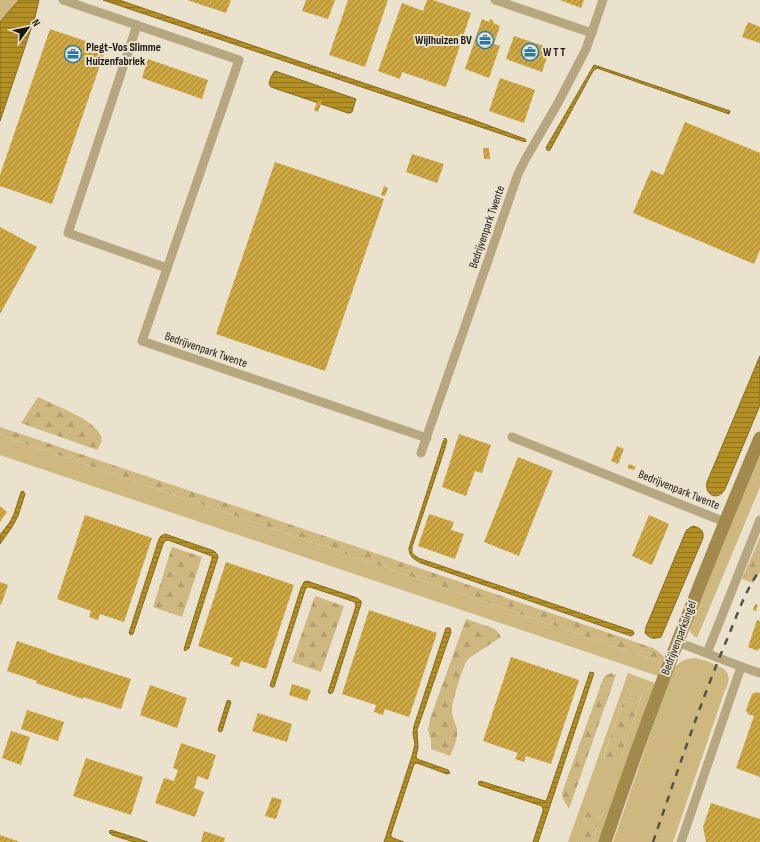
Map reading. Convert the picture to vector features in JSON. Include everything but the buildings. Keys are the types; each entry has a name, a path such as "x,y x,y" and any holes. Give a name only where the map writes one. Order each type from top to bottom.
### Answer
{"street":[{"name":"Bedrijvenpark Twente","path":"63,0 239,60 142,341 427,438"},
{"path":"495,0 592,33"},
{"name":"Bedrijvenpark Twente","path":"421,453 518,174 558,103 586,49 603,0"},
{"path":"137,25 68,233 167,268"},
{"name":"Bedrijvenpark Twente","path":"512,437 725,522"},
{"name":"Bedrijvenparksingel","path":"605,842 677,642 760,438"},
{"path":"707,653 760,520"},
{"path":"677,642 719,659 760,673"},
{"path":"681,842 741,667"}],"green space":[{"path":"0,0 19,0 0,22"},
{"path":"38,397 82,418 97,430 102,440 97,450 21,423"},
{"path":"0,427 653,648 665,658 663,663 0,435"},
{"path":"0,435 663,663 658,676 0,455"},
{"path":"760,453 760,487 697,638 691,633 688,626"},
{"path":"760,537 760,572 753,583 742,579"},
{"path":"172,547 202,557 182,617 153,607"},
{"path":"315,596 344,606 321,672 292,662"},
{"path":"466,619 493,628 501,637 470,658 464,666 452,706 452,715 457,729 457,736 450,756 431,749 431,740 428,730 430,719"},
{"path":"694,658 707,661 724,669 729,678 673,842 613,842 672,671 677,665 687,659"},
{"path":"611,673 616,675 569,809 563,799 562,793 603,679 606,675"},
{"path":"628,673 655,683 599,842 592,842 601,815 587,811 576,842 568,842","holes":["628,688 632,690 629,698 635,700 643,692 620,760 604,758 604,754"]},
{"path":"628,688 632,689 629,698 635,700 639,690 643,691 620,760 616,762 610,761 606,759 604,755"},
{"path":"587,810 601,815 592,842 576,842"}],"shaded area":[{"path":"19,0 39,0 35,17 0,121 0,22"},
{"path":"103,0 119,0 471,119 525,139 526,141 525,142"},
{"path":"594,65 730,111 729,114 597,68 593,71 550,150 548,151 546,148 547,146"},
{"path":"275,71 356,99 352,112 348,113 271,87 269,82"},
{"path":"760,356 760,405 725,489 719,495 712,495 708,490 707,482"},
{"path":"445,438 447,440 445,448 412,547 412,553 418,558 633,631 634,634 631,636 421,563 412,557 409,548"},
{"path":"23,491 25,494 18,516 0,544 0,535 10,522 21,492"},
{"path":"693,526 701,530 703,533 703,538 661,637 651,637 645,633 646,627 686,531"},
{"path":"165,534 214,551 218,557 189,648 185,651 184,649 212,556 168,540 163,544 133,634 131,635 129,633 159,539"},
{"path":"307,581 357,598 361,601 333,692 330,694 328,692 356,606 355,602 310,587 307,587 305,590 274,687 270,686 301,588 304,582"},
{"path":"446,628 450,628 451,632 417,730 418,748 416,756 417,759 448,770 450,773 447,774 417,763 414,764 391,834 391,837 404,842 384,842 412,756 415,744 413,734 414,726"},
{"path":"590,672 594,673 538,842 533,842 543,811 542,806 479,785 478,783 480,781 545,801 547,799"},
{"path":"229,700 231,702 222,731 220,732 218,730 227,701"},
{"path":"111,830 148,842 134,842 112,835 109,832"}],"railway":[{"path":"653,842 715,668 745,596 760,570"}],"place":[{"name":"Wijlhuizen BV","path":"485,40"},
{"name":"W T T","path":"530,52"},
{"name":"Plegt-Vos Slimme Huizenfabriek","path":"73,54"}]}
